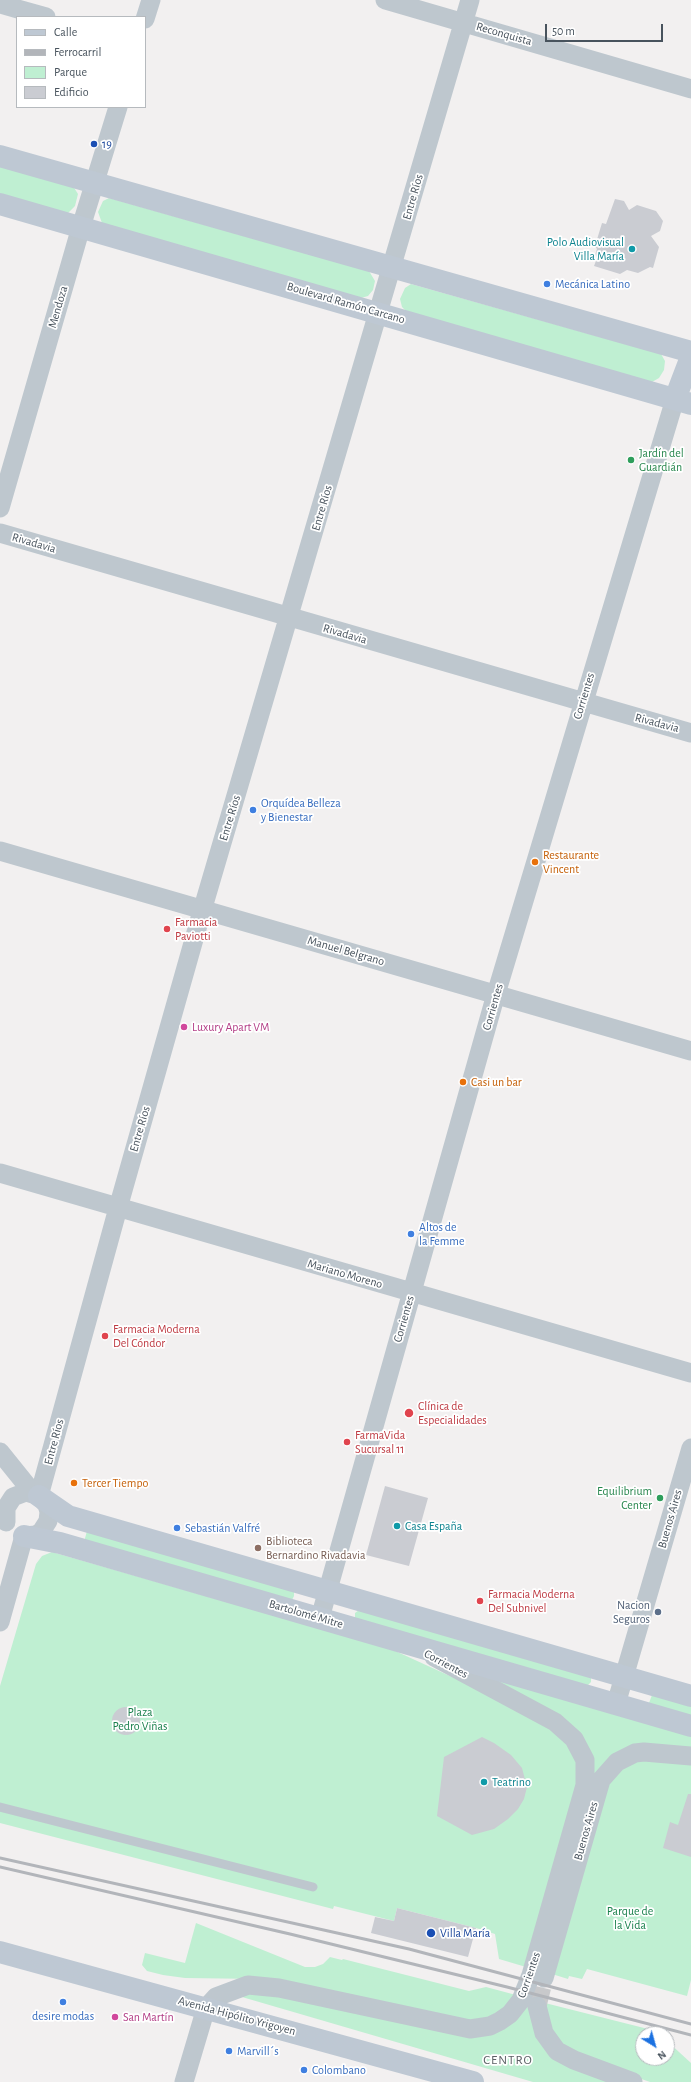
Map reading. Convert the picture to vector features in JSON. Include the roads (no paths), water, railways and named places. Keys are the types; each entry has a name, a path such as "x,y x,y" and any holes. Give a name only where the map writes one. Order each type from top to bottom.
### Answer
{"main road":[{"path":"0,156 691,352"},
{"name":"Boulevard Ramón Carcano","path":"0,204 683,401"},
{"path":"683,401 691,357"},
{"path":"36,1494 68,1516 691,1696"},
{"name":"Bartolomé Mitre","path":"24,1536 60,1543 691,1726"},
{"name":"Avenida Hipólito Yrigoyen","path":"0,1952 473,2082"}],"street":[{"path":"146,16 151,0"},
{"name":"Reconquista","path":"386,0 691,89"},
{"name":"Entre Ríos","path":"36,1494 202,911 290,618 470,0"},
{"path":"0,4 42,16"},
{"name":"Mendoza","path":"0,508 81,227 118,108"},
{"name":"Corrientes","path":"320,1618 496,994 582,703 683,401"},
{"name":"Rivadavia","path":"0,533 582,703 691,733"},
{"name":"Manuel Belgrano","path":"0,851 202,911 691,1051"},
{"name":"Mariano Moreno","path":"0,1173 691,1373"},
{"name":"Buenos Aires","path":"616,1704 691,1448"},
{"path":"0,1622 24,1536 36,1535 45,1527 48,1521 49,1512 47,1505 2,1456"},
{"path":"0,1478 5,1469 2,1456"},
{"path":"3,1520 6,1508 13,1497 26,1492 36,1494"},
{"name":"Bartolomé Mitre","path":"3,1520 12,1531 24,1536"},
{"name":"Corrientes","path":"206,2008 216,1997 232,1989 248,1985 256,1985 279,1988 463,2027 480,2028 500,2021 510,2014 521,2000 531,1975 585,1785 585,1760 574,1738 555,1722 406,1643"},
{"name":"Buenos Aires","path":"544,1978 601,1780 617,1762 635,1753 644,1752 691,1756"},
{"path":"537,2006 544,2033 557,2051 574,2060 633,2082"},
{"path":"184,2082 206,2008"}],"lane":[{"path":"0,1807 313,1888"}],"tunnel":[{"path":"537,2006 544,1978"}],"railway":[{"path":"0,1858 409,1949 691,2024"},
{"path":"0,1867 290,1934 507,1987 691,2035"}],"place":[{"name":"19","path":"94,144"},
{"name":"Polo Audiovisual Villa María","path":"632,249"},
{"name":"Mecánica Latino","path":"547,284"},
{"name":"Jardín del Guardián","path":"631,460"},
{"name":"Orquídea Belleza y Bienestar","path":"253,810"},
{"name":"Restaurante Vincent","path":"535,862"},
{"name":"Farmacia Paviotti","path":"167,929"},
{"name":"Luxury Apart VM","path":"184,1027"},
{"name":"Casi un bar","path":"463,1082"},
{"name":"Altos de la Femme","path":"411,1234"},
{"name":"Farmacia Moderna Del Cóndor","path":"105,1336"},
{"name":"Clínica de Especialidades","path":"409,1413"},
{"name":"FarmaVida Sucursal 11","path":"347,1442"},
{"name":"Tercer Tiempo","path":"74,1483"},
{"name":"Equilibrium Center","path":"660,1498"},
{"name":"Casa España","path":"397,1526"},
{"name":"Sebastián Valfré","path":"177,1528"},
{"name":"Biblioteca Bernardino Rivadavia","path":"258,1548"},
{"name":"Farmacia Moderna Del Subnivel","path":"480,1601"},
{"name":"Nacion Seguros","path":"658,1612"},
{"name":"Teatrino","path":"484,1782"},
{"name":"Villa María","path":"431,1933"},
{"name":"desire modas","path":"63,2002"},
{"name":"San Martín","path":"115,2017"},
{"name":"Marvill´s","path":"229,2051"},
{"name":"Colombano","path":"304,2070"}],"district":[{"name":"CENTRO","path":"508,2060"}],"park label":[{"name":"Plaza Pedro Viñas","path":"140,1719"},
{"name":"Parque de la Vida","path":"630,1918"}]}
